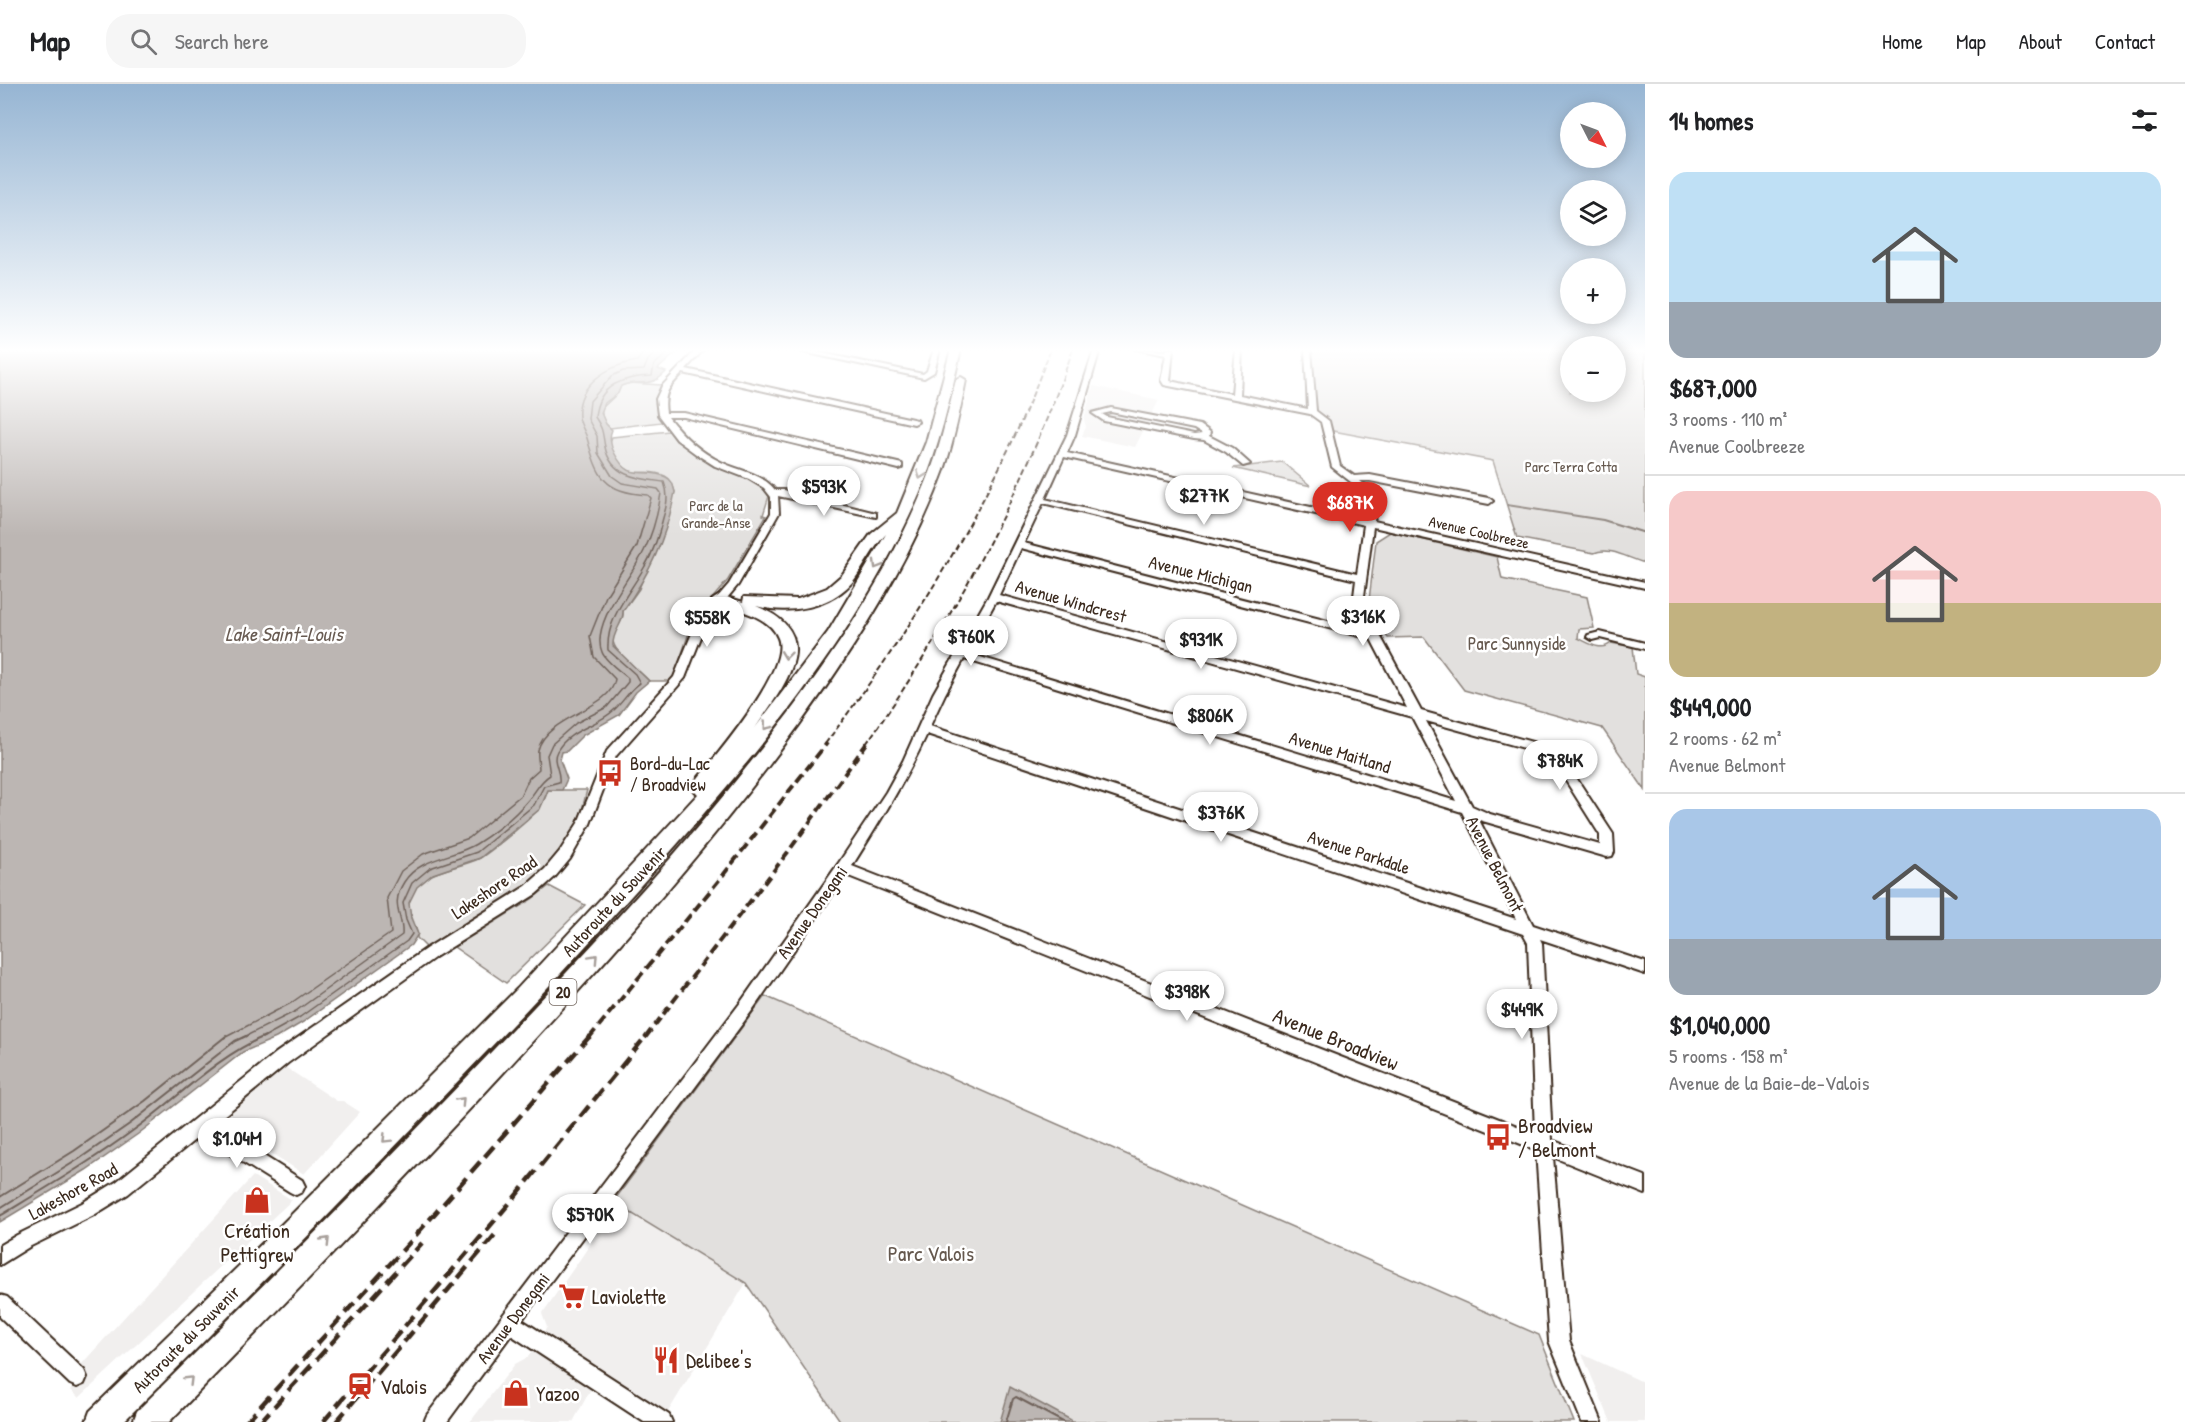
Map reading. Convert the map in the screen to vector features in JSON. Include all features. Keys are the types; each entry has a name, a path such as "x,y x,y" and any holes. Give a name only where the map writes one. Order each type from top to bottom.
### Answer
{"highway":[{"name":"Autoroute du Souvenir","path":"101,1422 380,1145 612,904 732,771 787,701 851,608 904,513 934,436 940,411"},
{"name":"Autoroute du Souvenir","path":"148,1422 345,1222 546,1010 687,855 775,746 850,639 907,541 939,467 953,411"},
{"path":"723,597 776,605 799,604 823,597 845,581 881,532 904,513"},
{"path":"612,904 744,731 770,693 787,662 788,644 775,622 756,610 723,597"}],"street":[{"path":"662,411 674,431 691,447 718,464 760,481 773,494 784,492 873,515"},
{"path":"867,411 915,422"},
{"name":"Avenue Donegani","path":"434,1422 746,1007 843,868 897,782 993,597 1071,435 1079,411"},
{"path":"1083,411 1096,413 1104,419 1194,437 1205,437 1229,450 1246,464"},
{"name":"Avenue Belmont","path":"1312,412 1325,421 1336,467 1370,493 1372,500 1358,604 1467,809 1535,944 1544,1146 1559,1341 1592,1422"},
{"path":"663,415 681,414 899,466"},
{"name":"Avenue Coolbreeze","path":"1061,454 1645,585"},
{"path":"1353,479 1370,477 1489,501"},
{"name":"Lakeshore Road","path":"0,1256 23,1241 114,1194 311,1037 432,952 531,890 550,873 581,830 611,754 619,742 675,684 686,667 702,621 723,597 773,519 775,507 773,494"},
{"path":"1040,500 1362,578"},
{"name":"Avenue Michigan","path":"1019,545 1374,636"},
{"name":"Avenue Windcrest","path":"993,597 1539,748 1557,759 1606,834 1607,852 1486,818 1467,809"},
{"path":"1592,637 1600,635 1645,646"},
{"name":"Avenue Maitland","path":"961,655 1467,809"},
{"name":"Avenue Parkdale","path":"923,728 1645,968"},
{"name":"Avenue Broadview","path":"843,868 1645,1185"},
{"path":"202,1122 215,1135 296,1186"},
{"path":"0,1304 77,1377"},
{"path":"509,1323 662,1422"}],"shaded area":[{"path":"1086,411 1153,411 1135,447 1082,436 1086,427 1084,419"},
{"path":"285,1067 337,1101 343,1101 360,1112 304,1174 230,1125 232,1112"},
{"path":"253,1176 292,1200 79,1398 71,1390 84,1373 78,1368"},
{"path":"613,1202 746,1283 662,1422 593,1385 573,1422 470,1422 515,1364 528,1357 547,1327 542,1314 605,1223"},
{"path":"1582,1354 1645,1383 1645,1422 1611,1422"}],"green space":[{"path":"602,411 657,411 662,422 610,428 602,416"},
{"name":"Parc Terra Cotta","path":"1312,411 1645,411 1645,563 1613,552 1594,553 1517,538 1493,461 1328,430 1325,421"},
{"name":"Parc de la Grande-Anse","path":"669,431 701,458 751,480 764,489 769,496 763,515 766,516 728,580 693,621 671,681 649,681 619,652 613,639 622,620 623,611 639,589 675,492 671,481 665,476 626,469 614,455 610,444 612,437"},
{"path":"1282,462 1311,486 1233,468"},
{"name":"Parc Sunnyside","path":"1390,532 1497,557 1502,579 1587,597 1594,628 1579,629 1578,638 1599,647 1611,643 1633,647 1636,674 1645,677 1645,790 1602,728 1464,690 1424,637 1388,638 1368,609 1376,541"},
{"path":"548,790 587,790 578,822 567,843 552,862 513,895 427,948 417,938 410,912 409,903 412,892 427,877 480,858 512,834 536,812 543,803"},
{"path":"549,886 585,905 506,983 454,947 532,899"},
{"name":"Parc Valois","path":"765,996 1539,1335 1574,1422 841,1422 746,1283 613,1202"}],"water":[{"name":"Lake Saint-Louis","path":"0,411 602,411 606,424 612,430 610,435 613,451 626,469 666,477 671,481 675,492 667,525 656,555 623,611 622,620 613,641 613,646 649,681 636,692 619,715 583,735 567,751 562,752 560,760 567,779 562,790 548,790 540,809 480,858 433,874 417,887 409,903 411,918 418,934 411,945 303,1022 276,1038 243,1052 138,1134 86,1170 0,1222"},
{"path":"1010,1387 1071,1420 1071,1422 1000,1422"}],"waterway":[{"path":"1507,505 1603,520 1645,533"}],"railway":[{"path":"825,744 899,641 944,569 985,496 1026,411"},
{"path":"866,744 898,698 956,603 1009,504 1050,411"},
{"path":"589,1038 720,879 827,743"},
{"path":"645,1038 788,852 867,743"},
{"path":"246,1422 410,1242 590,1036"},
{"path":"323,1422 514,1198 646,1036"},
{"path":"336,1422 499,1230"},
{"path":"260,1422 422,1243"}],"place":[{"name":"Bord-du-Lac / Broadview","path":"610,773"},
{"name":"Broadview / Belmont","path":"1498,1137"},
{"name":"Création Pettigrew","path":"257,1200"},
{"name":"Laviolette","path":"572,1296"},
{"name":"Delibee's","path":"666,1360"},
{"name":"Valois","path":"360,1386"},
{"name":"Yazoo","path":"516,1393"}]}
